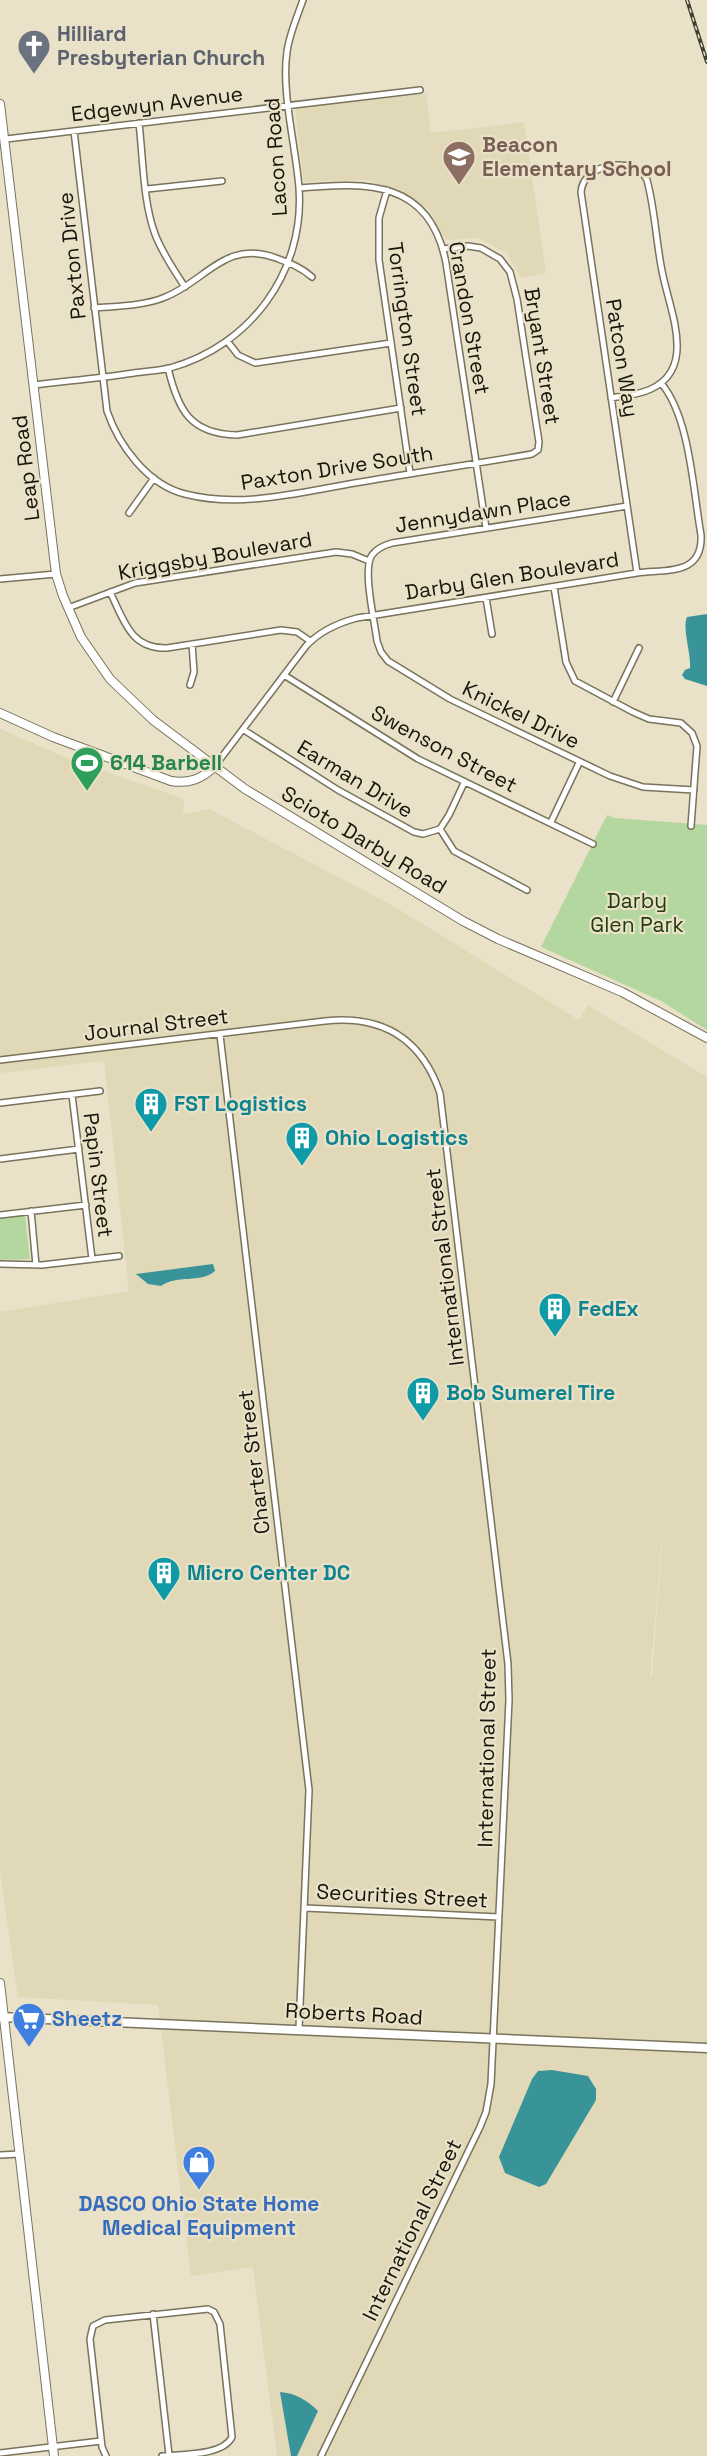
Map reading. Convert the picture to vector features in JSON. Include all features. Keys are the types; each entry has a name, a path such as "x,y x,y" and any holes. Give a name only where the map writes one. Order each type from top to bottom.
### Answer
{"main road":[{"name":"Roberts Road","path":"2,2017 707,2048"}],"street":[{"name":"Lacon Road","path":"34,385 168,368 198,358 228,342 250,322 274,294 289,263 300,204 286,72 287,50 303,0"},
{"name":"Edgewyn Avenue","path":"6,139 420,90"},
{"name":"Leap Road","path":"0,104 6,139 3,151 56,574 68,608 90,651 122,692 159,725 215,766"},
{"path":"140,123 154,233 165,256 185,287"},
{"name":"Paxton Drive","path":"74,130 102,377"},
{"name":"Patcon Way","path":"637,573 580,192 586,176 596,170 628,165 640,169 649,187 659,258 674,315 678,345 675,362 661,383"},
{"path":"147,189 222,181"},
{"name":"Crandon Street","path":"299,188 348,184 387,190 414,204 435,227 443,249 486,528"},
{"name":"Torrington Street","path":"387,190 379,218 378,249 410,474"},
{"name":"Bryant Street","path":"443,249 468,246 481,248 500,259 510,272 525,349 539,442 538,450"},
{"path":"94,308 152,301 185,287 233,254 254,252 301,267 312,277"},
{"path":"228,342 243,359 255,363 391,343"},
{"path":"168,368 175,398 186,416 204,429 220,435 237,435 401,408"},
{"name":"Paxton Drive South","path":"102,377 107,411 114,431 132,457 154,478 184,494 239,501 532,454 538,450"},
{"path":"612,398 644,392 661,383"},
{"name":"Darby Glen Boulevard","path":"215,766 310,641 337,623 374,615 637,573 684,568 695,560 701,548 701,535 682,418 671,394 661,383"},
{"path":"129,513 154,478"},
{"name":"Jennydawn Place","path":"369,561 372,554 386,545 627,506"},
{"name":"Kriggsby Boulevard","path":"68,608 135,583 336,552 352,554 369,561"},
{"path":"369,561 368,575 374,615"},
{"path":"0,579 56,574"},
{"path":"554,587 570,676 580,686 613,702 650,719 674,721 687,727 692,733 697,746 691,826"},
{"path":"110,591 131,633 149,647 192,645 281,630 297,632 310,641"},
{"path":"486,598 492,634"},
{"name":"Knickel Drive","path":"374,615 377,641 388,661 450,699 579,763 625,783 643,787 694,790"},
{"path":"190,686 194,672 192,645"},
{"path":"613,702 639,648"},
{"name":"Swenson Street","path":"284,675 408,753 464,783 551,822 593,844"},
{"path":"0,713 53,737 171,781 191,781 207,774 215,766"},
{"name":"Earman Drive","path":"244,730 405,829 423,834 440,829"},
{"path":"551,822 579,763"},
{"name":"Scioto Darby Road","path":"215,766 253,794 463,921 622,992 707,1038"},
{"path":"464,783 440,829 454,851 527,890"},
{"name":"International Street","path":"315,1023 344,1020 366,1022 401,1036 428,1064 442,1102 508,1664 509,1700 490,2094 480,2127 321,2456"},
{"name":"Journal Street","path":"0,1060 315,1023"},
{"name":"Charter Street","path":"220,1035 308,1779 309,1802 299,2029"},
{"path":"0,1103 100,1091"},
{"name":"Papin Street","path":"72,1095 92,1259"},
{"path":"0,1159 79,1149"},
{"path":"0,1215 86,1204"},
{"path":"31,1210 36,1265"},
{"path":"0,1264 36,1265 118,1256"},
{"name":"Securities Street","path":"305,1908 499,1917"},
{"path":"0,1983 2,2017 54,2456"},
{"path":"0,2155 20,2154"},
{"path":"106,2456 101,2440 90,2339 93,2326 105,2320 153,2314 202,2309 214,2312 220,2324 233,2431 229,2443 218,2450 162,2456"},
{"path":"153,2314 169,2455"},
{"path":"2,2454 101,2440"}],"shaded area":[{"name":"Beacon Elementary School","path":"426,94 431,133 524,122 546,273 521,278 507,253 478,238 446,240 429,209 398,190 368,180 304,182 295,108"},
{"path":"0,729 69,759 184,799 183,814 209,809 395,907 579,1020 588,1005 707,1077 707,2456 277,2456 253,2267 191,2276 158,2005 18,1997 0,1872 0,1312 129,1291 104,1061 0,1073","holes":["666,1493 652,1677 650,1677"]}],"green space":[{"name":"Darby Glen Park","path":"607,815 615,818 707,825 707,1030 661,1001 541,947"},
{"path":"25,1215 30,1259 0,1260 0,1218"}],"water":[{"path":"707,614 707,686 685,679 682,675 690,668 687,617"},
{"path":"213,1264 215,1271 209,1275 174,1280 161,1286 148,1284 136,1274"},
{"path":"552,2070 588,2076 596,2089 596,2100 546,2184 539,2187 505,2173 499,2157 532,2079 538,2071"},
{"path":"280,2392 300,2398 318,2411 297,2456 291,2456"}],"railway":[{"path":"687,0 707,62"}],"place":[{"name":"Hilliard Presbyterian Church","path":"34,75"},
{"name":"Beacon Elementary School","path":"459,186"},
{"name":"614 Barbell","path":"87,792"},
{"name":"FST Logistics","path":"151,1133"},
{"name":"Ohio Logistics","path":"302,1167"},
{"name":"FedEx","path":"555,1338"},
{"name":"Bob Sumerel Tire","path":"423,1422"},
{"name":"Micro Center DC","path":"164,1602"},
{"name":"Sheetz","path":"29,2048"},
{"name":"DASCO Ohio State Home Medical Equipment","path":"199,2191"}]}
